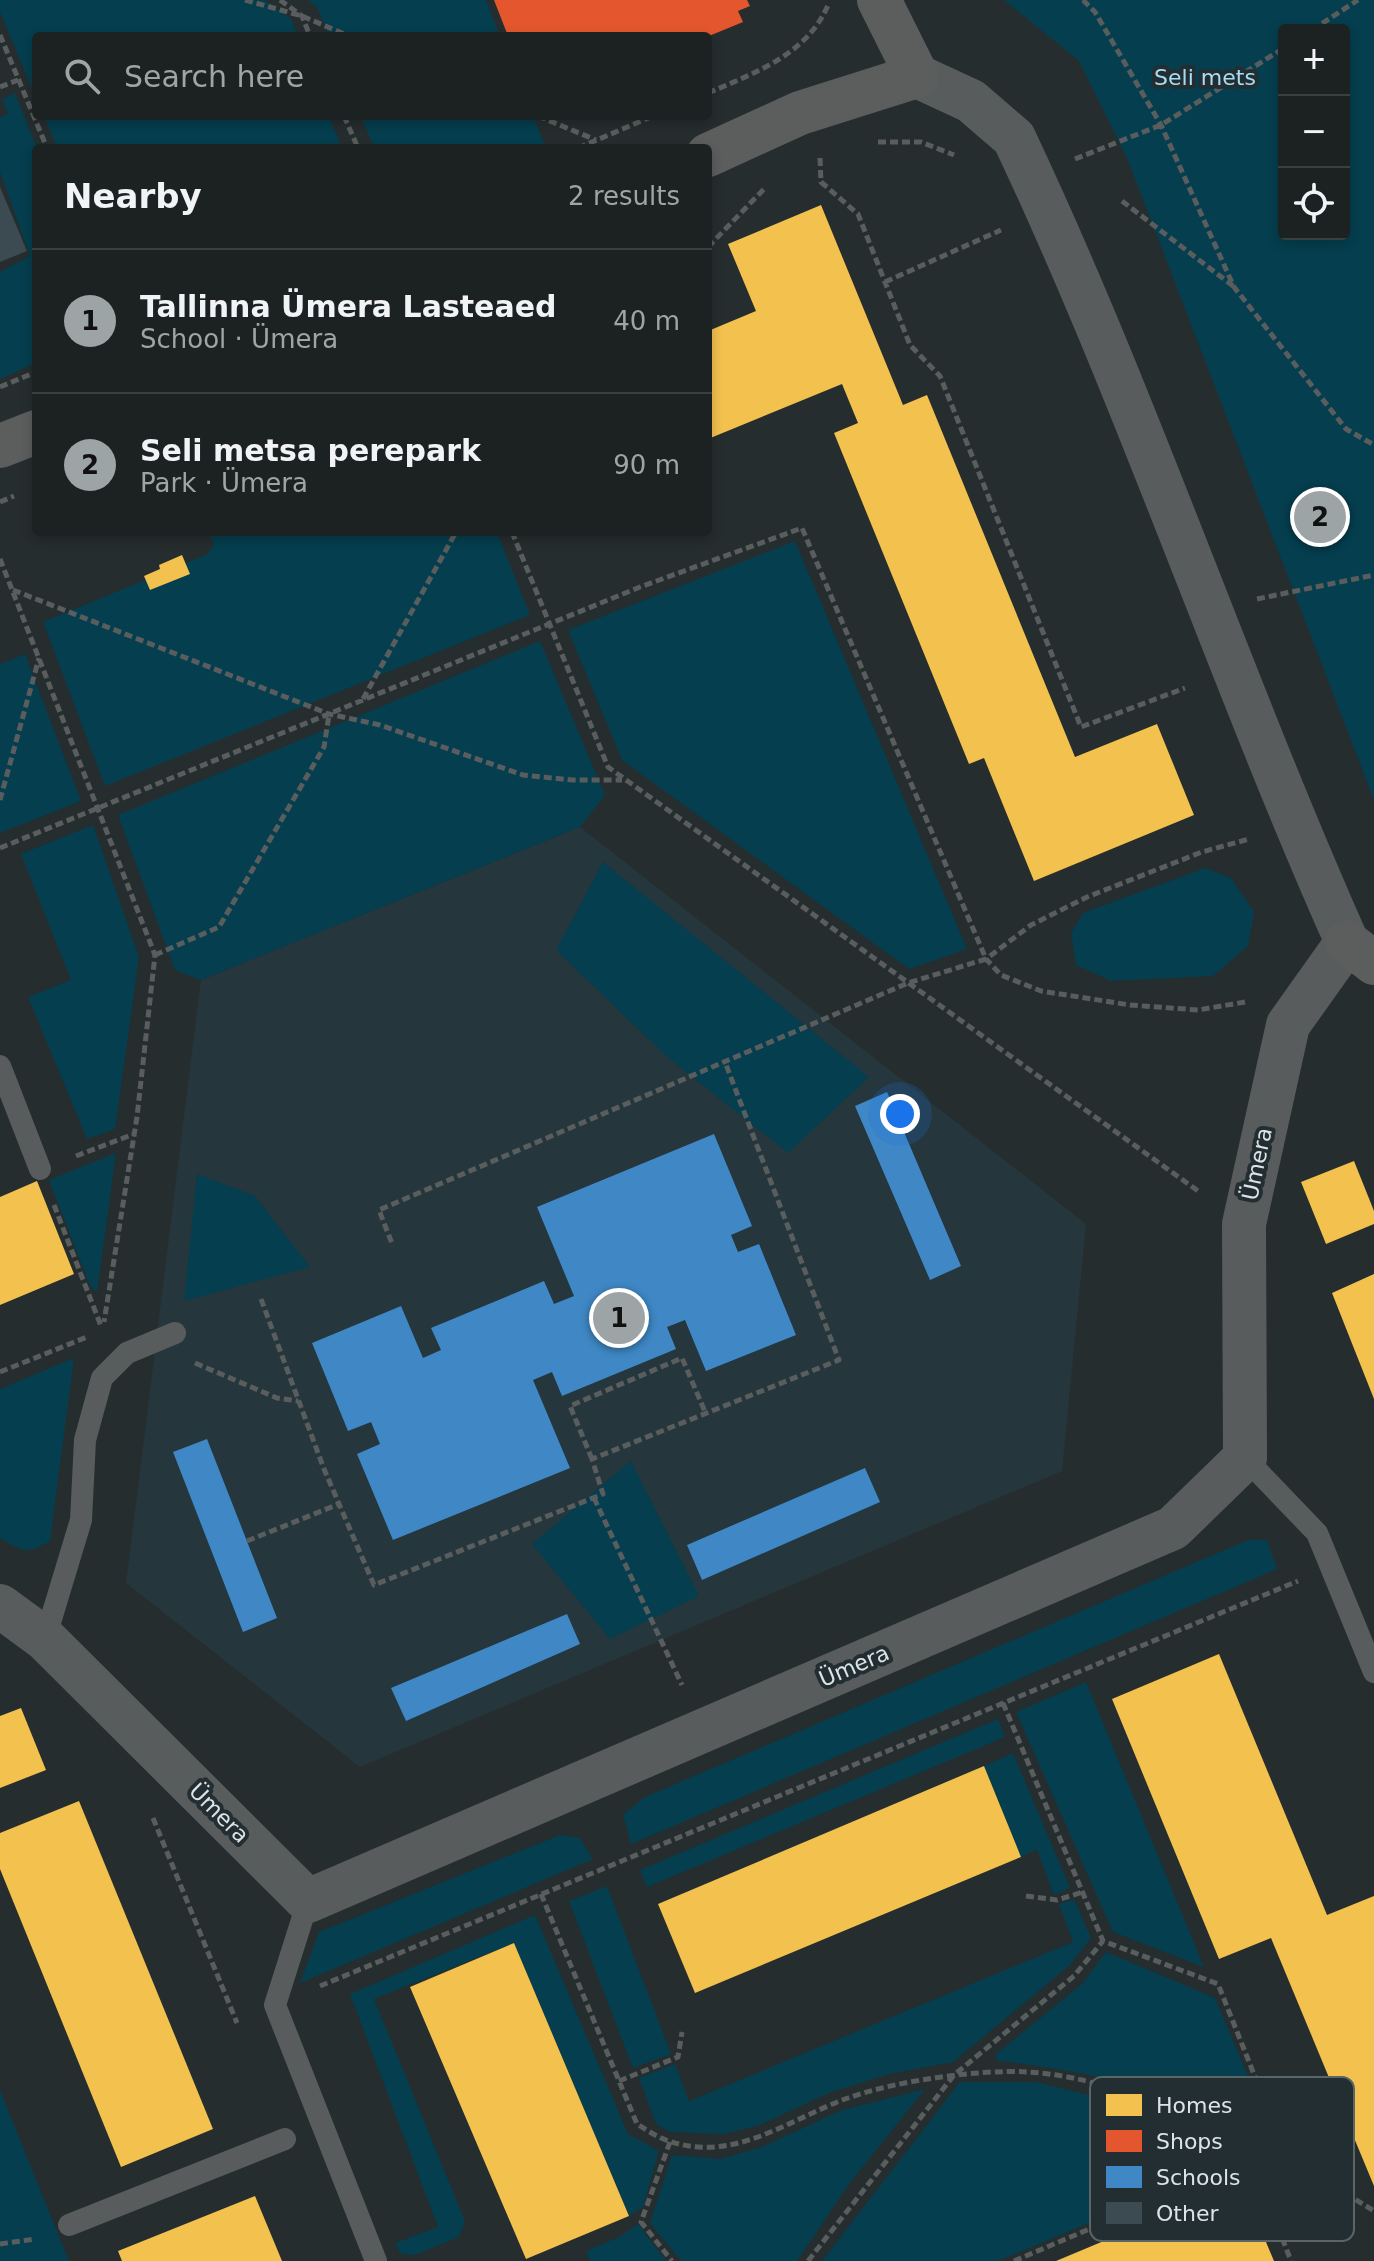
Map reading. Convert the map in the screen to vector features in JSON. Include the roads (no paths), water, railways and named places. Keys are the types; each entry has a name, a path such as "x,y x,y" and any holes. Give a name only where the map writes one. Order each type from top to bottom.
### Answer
{"street":[{"path":"879,0 917,76 971,101 1014,138 1214,611 1297,831 1360,953"},
{"path":"712,153 800,113 917,76"},
{"path":"0,446 32,434"},
{"name":"Ümera","path":"0,1606 45,1639 308,1901 1173,1528 1245,1458 1244,1224 1288,1025 1360,953"}],"lane":[{"path":"0,1066 40,1169"},
{"path":"45,1639 81,1520 85,1440 102,1378 127,1353 175,1333"},
{"path":"1245,1458 1317,1533 1374,1672"},
{"path":"308,1901 275,2005 376,2261"},
{"path":"69,2225 285,2139"}],"place":[{"name":"Seli metsa perepark","path":"1320,517"},
{"name":"Tallinna Ümera Lasteaed","path":"619,1318"}],"park label":[{"name":"Seli mets","path":"1205,77"}]}
